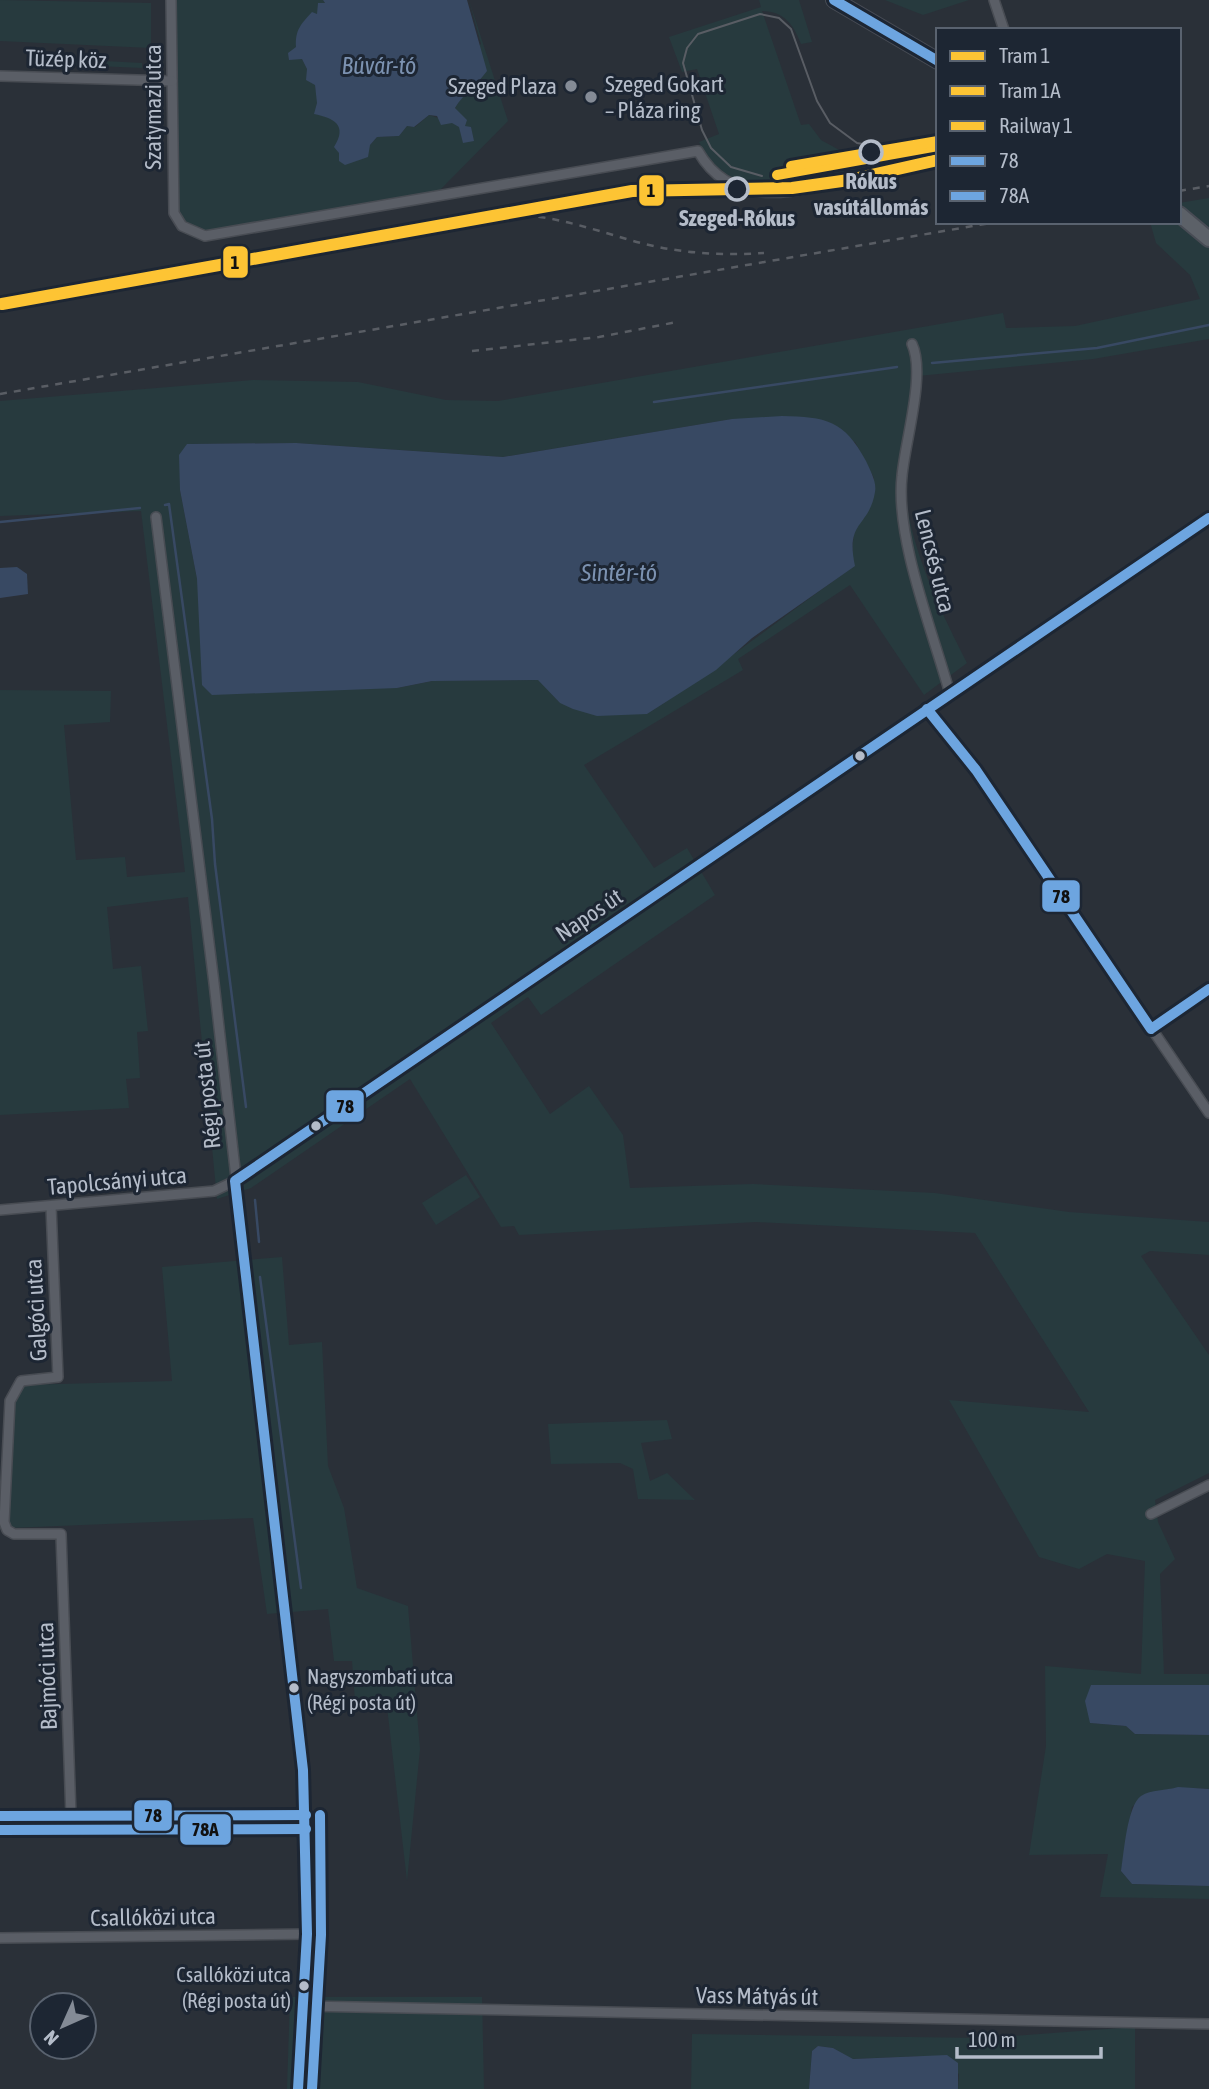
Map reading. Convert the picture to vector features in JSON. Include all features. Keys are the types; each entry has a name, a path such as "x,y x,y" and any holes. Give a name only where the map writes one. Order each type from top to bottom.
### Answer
{"main road":[{"path":"834,0 936,60"},
{"path":"1181,216 1209,239"}],"street":[{"name":"Szatymazi utca","path":"171,0 174,214 189,230 214,236 698,151 708,167 726,183 745,191 764,193 847,180 889,167 936,158"},
{"path":"994,0 1003,28"},
{"name":"Tüzép köz","path":"0,76 172,81"},
{"name":"Lencsés utca","path":"914,348 902,474 902,525 950,694"},
{"name":"Régi posta út","path":"156,517 214,983 234,1181 276,1521 306,1815 307,1934 298,2089"},
{"name":"Napos út","path":"234,1181 1209,519"},
{"path":"927,709 976,770 1209,1113"},
{"path":"1151,1029 1209,989"},
{"name":"Tapolcsányi utca","path":"0,1210 214,1192 234,1181"},
{"name":"Galgóci utca","path":"51,1206 58,1377 21,1381 10,1401 4,1522 7,1530 14,1534 61,1534"},
{"path":"1151,1514 1209,1485"},
{"name":"Bajmóci utca","path":"61,1534 71,1816"},
{"path":"0,1816 306,1815"},
{"name":"Csallóközi utca","path":"0,1938 307,1934"},
{"name":"Vass Mátyás út","path":"304,2006 1209,2024"}],"green space":[{"path":"0,0 151,3 151,48 0,41"},
{"path":"171,0 323,0 325,3 317,14 302,59 315,85 318,103 340,127 340,138 370,145 377,137 399,136 407,126 415,127 429,115 465,127 455,108 461,98 474,90 478,46 481,44 469,0 508,121 440,190 214,236 177,221"},
{"path":"759,0 799,0 812,42 801,44 787,20 776,13 762,11 801,125 809,124 821,140 854,158 857,172 790,185 769,187 749,184 730,177 713,163 699,142 719,134 697,69 682,72 669,37 761,7"},
{"path":"885,0 969,0 923,15"},
{"path":"29,57 142,63 142,68 29,63"},
{"path":"1209,198 1209,339 1093,359 918,376 906,458 907,507 927,576 967,663 924,695 850,585 738,659 743,670 584,765 654,868 687,848 715,895 541,1015 528,997 491,1023 550,1114 589,1086 623,1135 630,1188 753,1184 935,1193 1069,1212 1209,1222 1209,1255 1150,1251 1141,1256 1209,1355 1209,1473 1155,1500 1158,1522 1175,1559 1160,1574 1164,1674 1209,1674 1209,1685 1092,1685 1090,1723 1126,1726 1135,1734 1209,1735 1209,1789 1168,1789 1151,1795 1132,1807 1121,1871 1132,1884 1209,1886 1209,1899 1100,1897 1108,1854 1029,1855 1046,1746 1045,1666 1141,1674 1145,1561 1107,1554 1079,1569 1039,1557 949,1400 1089,1412 975,1233 756,1222 519,1235 514,1226 501,1227 410,1079 251,1188 217,1199 188,897 107,907 113,969 141,966 148,1031 137,1032 140,1078 126,1079 129,1108 0,1115 0,690 111,691 110,722 64,725 76,860 125,857 127,877 185,872 141,511 0,516 0,401 253,380 358,382 446,400 498,401 1003,313 1006,328 1075,326 1200,299 1190,275 1156,243 1151,224 1181,224 1181,203","holes":["732,419 855,442 874,478 855,532 854,566 647,714 560,703 539,680 432,681 397,688 337,688 197,579 180,490 188,444 296,443 503,457"]},
{"path":"466,1175 480,1197 436,1225 422,1203"},
{"path":"282,1257 289,1345 322,1342 328,1466 344,1508 357,1588 408,1606 420,1749 407,1881 386,1698 355,1701 352,1661 334,1661 328,1609 267,1614 253,1518 9,1528 12,1404 22,1385 172,1381 162,1267"},
{"path":"667,1420 672,1439 641,1443 650,1481 667,1473 695,1500 638,1499 633,1469 620,1463 551,1464 548,1424"},
{"path":"290,1997 482,1997 484,2089 287,2089"},
{"path":"1135,2027 1135,2089 958,2089 959,2074 922,2056 852,2059 833,2048 818,2046 812,2051 809,2089 691,2089 692,2034 984,2038"}],"water":[{"name":"Búvár-tó","path":"323,0 467,0 487,71 455,108 467,120 465,126 471,127 474,141 463,143 459,127 452,123 441,125 437,116 429,115 414,127 407,126 399,136 377,137 370,145 368,157 345,165 339,161 339,153 334,147 340,133 339,128 333,120 314,114 317,103 315,85 306,80 307,69 302,59 289,60 288,53 296,47 302,24 312,12 317,14 318,3 325,3"},
{"name":"Sintér-tó","path":"782,416 811,418 832,424 850,437 866,461 874,480 875,492 868,512 855,532 855,566 752,638 716,670 647,714 597,716 573,709 560,703 538,680 432,681 397,688 212,695 202,685 197,579 180,490 179,455 187,444 296,443 503,457 732,419"},
{"path":"17,567 27,574 28,594 0,598 0,568"},
{"path":"1091,1685 1209,1685 1209,1735 1135,1734 1126,1726 1090,1723 1085,1701"},
{"path":"1178,1787 1209,1789 1209,1886 1132,1884 1121,1871 1132,1809 1136,1801 1145,1794"},
{"path":"818,2046 833,2048 853,2059 947,2055 958,2063 958,2089 809,2089 812,2051"}],"waterway":[{"path":"932,363 1097,348 1209,325"},
{"path":"654,402 897,367"},
{"path":"165,505 169,504 212,819 215,864 246,1107"},
{"path":"0,522 140,508"},
{"path":"255,1200 259,1242"},
{"path":"260,1277 301,1588"}],"tram line":[{"path":"762,176 731,167 711,148 702,130 683,63 687,48 698,34 760,14 779,18 791,29 817,101 830,123 857,143 893,149"},
{"name":"1A","path":"791,166 936,141"},
{"name":"1","path":"777,175 936,146"}],"railway":[{"path":"1181,191 1209,186"},
{"path":"0,301 279,250 504,214 553,219 680,251 713,254 764,253"},
{"path":"0,394 984,224"},
{"path":"472,351 599,337 677,322"}],"rail line":[{"name":"1","path":"2,304 632,191 792,188 849,180 936,160"}],"transit line":[{"name":"78","path":"834,0 936,60"},
{"name":"78","path":"298,2089 307,1934 303,1770 235,1181 1209,518"},
{"name":"78","path":"927,709 976,770 1151,1029 1209,989"},
{"name":"78","path":"0,1816 306,1815"},
{"name":"78A","path":"312,2089 321,1935 320,1815"},
{"name":"78A","path":"0,1830 306,1829"}],"place":[{"name":"Szeged Plaza","path":"571,86"},
{"name":"Szeged Gokart – Pláza ring","path":"591,97"},
{"name":"Rókus vasútállomás","path":"871,152"},
{"name":"Szeged-Rókus","path":"737,189"},
{"name":"Nagyszombati utca (Régi posta út)","path":"294,1688"},
{"name":"Csallóközi utca (Régi posta út)","path":"304,1986"}]}
